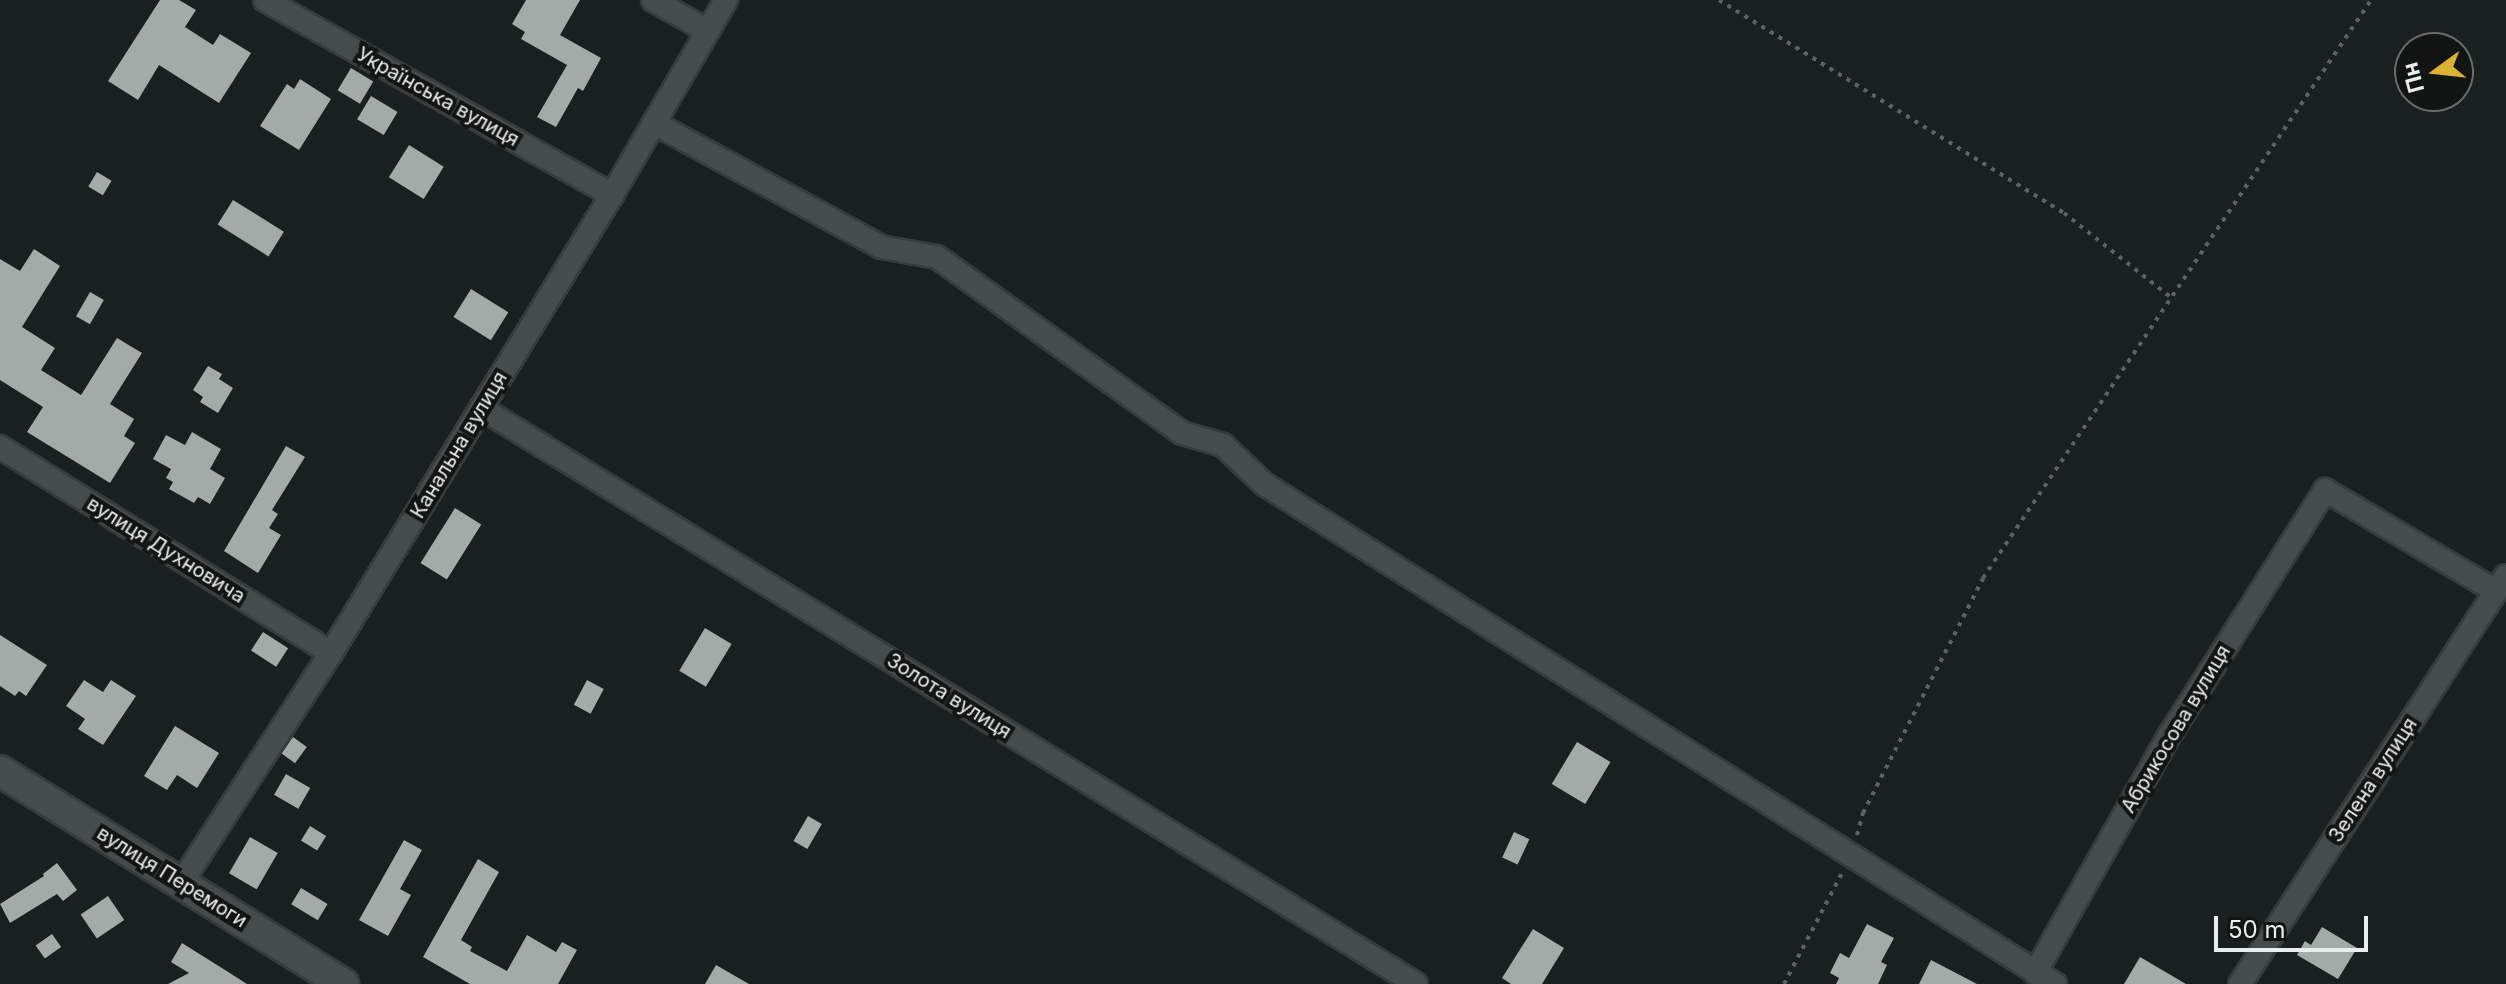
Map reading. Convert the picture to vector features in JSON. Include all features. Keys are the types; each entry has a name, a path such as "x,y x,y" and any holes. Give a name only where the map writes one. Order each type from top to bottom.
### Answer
{"street":[{"name":"Українська вулиця","path":"265,0 612,195"},
{"path":"653,0 708,31"},
{"name":"Канальна вулиця","path":"181,883 331,653 612,195 726,0"},
{"path":"654,123 881,247 937,257 1182,433 1223,445 1264,484 2045,979"},
{"name":"Золота вулиця","path":"481,408 1416,984"},
{"name":"вулиця Духновича","path":"0,447 331,653"},
{"name":"Абрикосова вулиця","path":"2045,979 2171,733 2325,490 2501,584"},
{"name":"Зелена вулиця","path":"2240,984 2501,584"},
{"name":"вулиця Перемоги","path":"0,771 343,984"}],"path":[{"path":"1719,0 2064,213 2173,299"},
{"path":"1784,984 1852,854 1863,813 1983,578 2371,0"}],"building":[{"path":"160,0 179,0 196,10 185,27 213,45 220,34 251,53 219,103 159,65 138,100 108,81"},
{"path":"526,0 580,0 560,35 601,58 583,91 578,88 556,127 537,117 567,65 521,39 525,32 512,24"},
{"path":"351,68 373,81 360,104 338,90"},
{"path":"300,79 331,99 299,150 260,126 287,84 294,89"},
{"path":"371,96 398,112 384,135 357,119"},
{"path":"409,145 444,167 424,199 389,177"},
{"path":"97,172 112,181 103,195 88,187"},
{"path":"233,200 284,232 269,256 218,225"},
{"path":"34,249 60,266 22,327 55,348 41,370 81,395 117,338 142,353 110,404 134,419 124,436 135,443 110,483 27,432 43,407 0,380 0,259 20,271"},
{"path":"471,289 508,312 491,340 454,317"},
{"path":"90,292 104,300 90,324 76,316"},
{"path":"208,366 222,374 219,379 233,388 218,413 200,402 203,397 193,390"},
{"path":"192,432 221,449 210,469 225,478 210,504 198,497 194,503 169,489 173,482 166,478 171,469 153,459 166,435 185,445"},
{"path":"286,446 305,457 272,510 278,514 269,528 281,535 258,573 224,551"},
{"path":"455,508 481,524 447,580 421,563"},
{"path":"705,628 732,644 706,687 679,671"},
{"path":"263,632 288,648 276,667 251,650"},
{"path":"0,635 47,665 26,696 19,691 15,696 0,686"},
{"path":"84,680 103,692 111,680 136,696 103,745 78,729 85,719 66,706"},
{"path":"587,680 604,689 591,714 574,705"},
{"path":"175,726 219,753 197,788 177,775 167,790 144,776"},
{"path":"293,737 307,747 295,763 281,753"},
{"path":"1577,742 1610,762 1585,804 1552,784"},
{"path":"286,774 310,788 298,809 274,795"},
{"path":"808,816 822,824 807,849 794,841"},
{"path":"310,826 326,836 317,850 301,840"},
{"path":"1514,832 1529,839 1518,865 1502,857"},
{"path":"250,837 278,853 257,889 229,873"},
{"path":"404,840 422,850 400,889 411,895 388,936 359,920"},
{"path":"478,859 499,872 461,940 472,947 470,951 507,971 527,935 556,952 562,942 577,950 558,984 470,984 423,957"},
{"path":"57,863 77,890 63,901 57,894 10,923 0,904 44,876"},
{"path":"301,888 328,904 318,920 291,904"},
{"path":"108,896 124,920 97,938 81,914"},
{"path":"1867,924 1894,938 1881,962 1887,965 1878,984 1836,984 1839,978 1830,973 1840,953 1849,958"},
{"path":"2322,927 2357,948 2338,979 2297,955 2305,941 2311,945"},
{"path":"1533,929 1564,948 1542,984 1511,984 1502,978"},
{"path":"52,934 61,947 45,959 36,945"},
{"path":"182,943 247,984 168,984 189,973 171,962"},
{"path":"2140,957 2186,984 2124,984"},
{"path":"1931,960 1977,984 1919,984"},
{"path":"716,965 749,984 705,984"}]}
